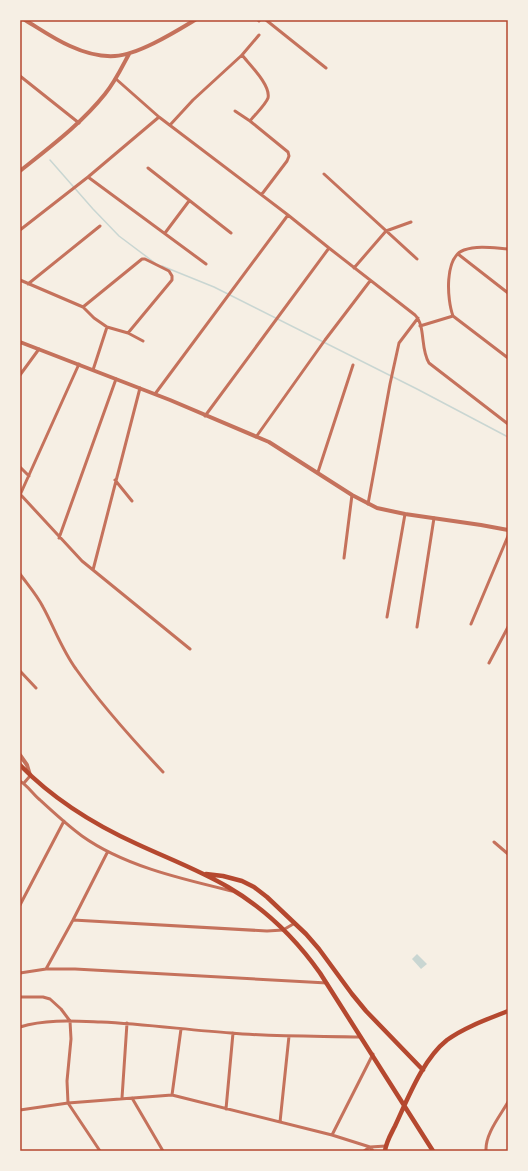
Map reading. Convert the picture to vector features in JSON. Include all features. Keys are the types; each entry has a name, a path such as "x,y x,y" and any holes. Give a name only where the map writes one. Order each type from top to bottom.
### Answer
{"main road":[{"path":"20,765 30,776 62,802 94,823 235,891 283,930 306,954 327,983 373,1054 432,1151"},
{"path":"202,874 234,878 248,884 267,897 296,923 319,949 366,1011 423,1070"},
{"path":"385,1148 404,1105 423,1070 437,1049 447,1040 475,1025 508,1011"}],"street":[{"path":"25,20 70,46 85,52 115,56 129,54 162,39 195,20"},
{"path":"266,20 326,68"},
{"path":"170,125 221,73 242,55 259,35"},
{"path":"20,171 78,123 106,93 116,79 129,54"},
{"path":"242,55 262,80 268,97 250,121"},
{"path":"20,76 78,123"},
{"path":"116,79 159,117 262,194 418,318 423,348 429,363 508,424"},
{"path":"235,111 286,150 289,156 287,161 262,194"},
{"path":"20,230 79,185 159,117"},
{"path":"148,168 231,233"},
{"path":"324,174 417,259"},
{"path":"88,177 206,264"},
{"path":"165,233 189,201"},
{"path":"155,394 288,215"},
{"path":"354,268 386,231 411,222"},
{"path":"28,284 100,226"},
{"path":"206,416 329,248"},
{"path":"508,249 471,248 463,250 458,254 453,262 449,276 448,299 454,316 508,358"},
{"path":"458,254 508,292"},
{"path":"83,307 142,259 145,259 169,271 172,276 172,280 128,334"},
{"path":"20,280 83,307 94,318 107,327 128,334 143,342"},
{"path":"256,437 325,340 370,281"},
{"path":"420,326 454,316"},
{"path":"368,504 399,342 418,318"},
{"path":"93,370 107,327"},
{"path":"20,342 155,394 269,442 352,495 368,504 386,511 481,524 508,530"},
{"path":"20,375 39,349"},
{"path":"79,364 30,476 20,494 73,552 190,649"},
{"path":"318,472 353,365"},
{"path":"59,538 116,379"},
{"path":"93,570 140,388"},
{"path":"20,467 30,476"},
{"path":"116,480 132,501"},
{"path":"344,558 352,495"},
{"path":"387,617 406,514"},
{"path":"417,627 434,518"},
{"path":"471,624 508,536"},
{"path":"20,574 43,606 76,669 120,726 163,772"},
{"path":"489,663 508,627"},
{"path":"20,671 36,688"},
{"path":"20,755 30,776 24,783"},
{"path":"20,781 24,783 38,799 81,836 107,852 164,873 235,891"},
{"path":"20,905 64,821"},
{"path":"494,842 508,854"},
{"path":"46,969 73,920 107,852"},
{"path":"73,920 267,931 283,930 296,923"},
{"path":"20,973 46,969 327,983"},
{"path":"20,997 43,997 50,999 61,1009 70,1021 71,1039 67,1081 68,1103 99,1150 94,1151"},
{"path":"20,1027 43,1023 70,1021 233,1033 289,1036 361,1037"},
{"path":"122,1098 127,1024"},
{"path":"172,1095 181,1028"},
{"path":"226,1109 233,1033"},
{"path":"280,1122 289,1036"},
{"path":"332,1135 373,1054"},
{"path":"20,1110 68,1103 172,1095 332,1135 370,1147 385,1148"},
{"path":"132,1098 163,1151"},
{"path":"486,1151 489,1135 508,1102"},
{"path":"364,1151 370,1147"},
{"path":"370,1147 373,1151"}],"shaded area":[{"path":"417,954 427,964 421,969 412,959"}],"waterway":[{"path":"50,160 119,236 155,263"},
{"path":"162,266 214,287 417,389 508,437"}]}
